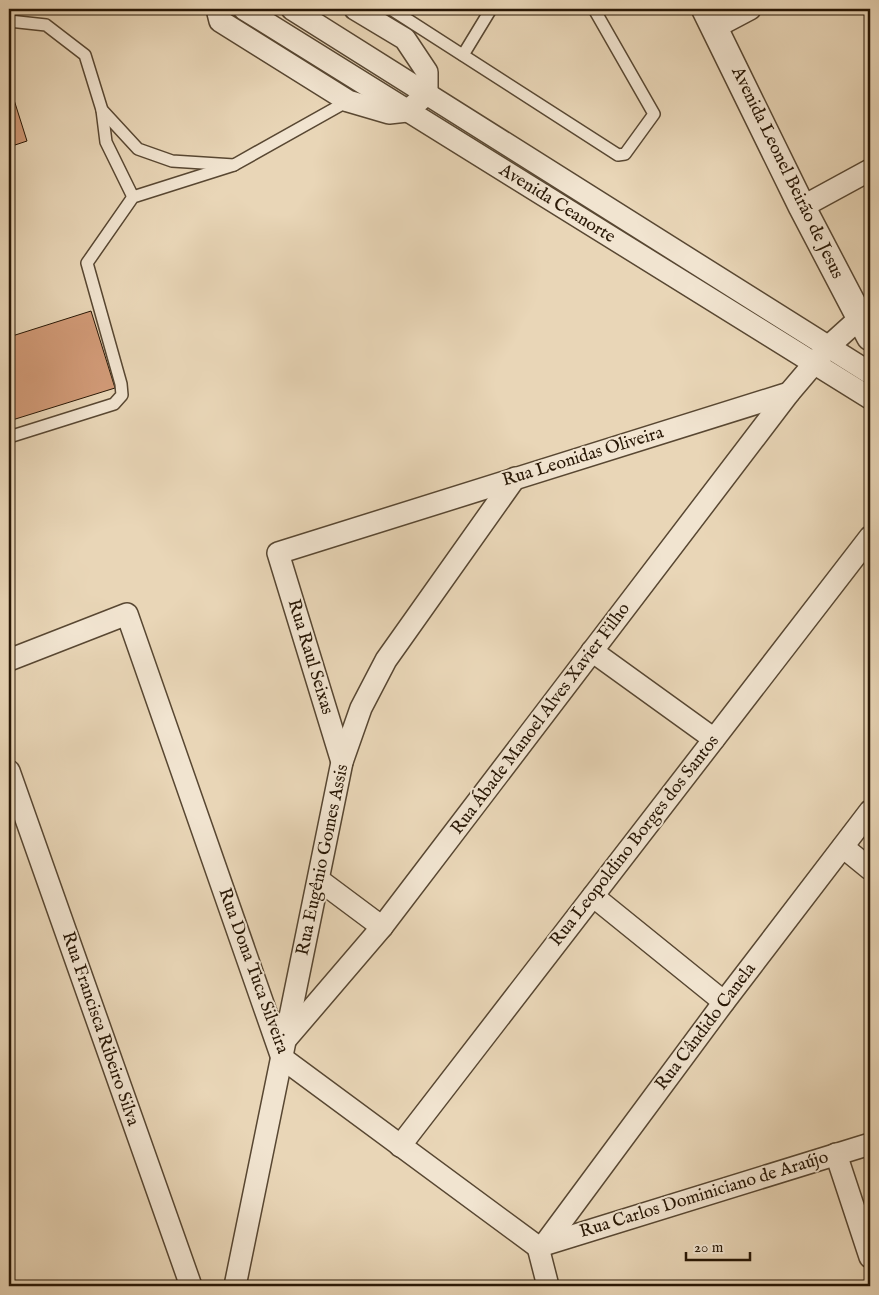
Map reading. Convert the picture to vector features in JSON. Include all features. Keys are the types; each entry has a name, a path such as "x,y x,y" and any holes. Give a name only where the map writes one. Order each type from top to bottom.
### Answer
{"street":[{"path":"201,9 218,15 348,101 388,113 408,111 427,94 427,72 405,39 356,9"},
{"name":"Avenida Ceanorte","path":"244,9 870,398"},
{"name":"Avenida Ceanorte","path":"292,9 870,373"},
{"path":"710,18 750,9"},
{"name":"Avenida Leonel Beirão de Jesus","path":"710,18 802,207 865,328"},
{"path":"802,207 870,170"},
{"path":"789,393 829,346 865,328"},
{"name":"Rua Leonidas Oliveira","path":"278,553 789,393"},
{"name":"Rua Ábade Manoel Alves Xavier Filho","path":"284,1049 382,927 789,393"},
{"name":"Rua Eugênio Gomes Assis","path":"236,1286 342,762 361,708 386,660 515,478"},
{"name":"Rua Leopoldino Borges dos Santos","path":"400,1146 870,537"},
{"name":"Rua Raul Seixas","path":"278,553 342,762"},
{"name":"Rua Dona Tuca Silveira","path":"9,660 127,614 284,1049 400,1146 541,1246"},
{"path":"592,650 714,739"},
{"name":"Rua Francisca Ribeiro Silva","path":"9,771 191,1286"},
{"name":"Rua Cândido Canela","path":"541,1246 870,811"},
{"path":"843,847 870,868"},
{"path":"318,880 382,927"},
{"path":"593,896 724,1002"},
{"name":"Rua Carlos Dominiciano de Araújo","path":"541,1246 870,1144"},
{"path":"836,1154 870,1257"},
{"path":"541,1246 548,1286"}],"lane":[{"path":"391,9 618,155 625,154 654,114 594,9"},
{"path":"462,55 491,9"},
{"path":"9,21 46,25 85,55 102,110 106,142 133,197"},
{"path":"9,437 114,404 122,395 121,384 87,263 133,197 234,165 348,101"},
{"path":"102,110 138,149 172,161 234,165"}],"building":[{"path":"9,84 27,141 9,147"},
{"path":"91,311 115,388 9,421 9,337"}]}
